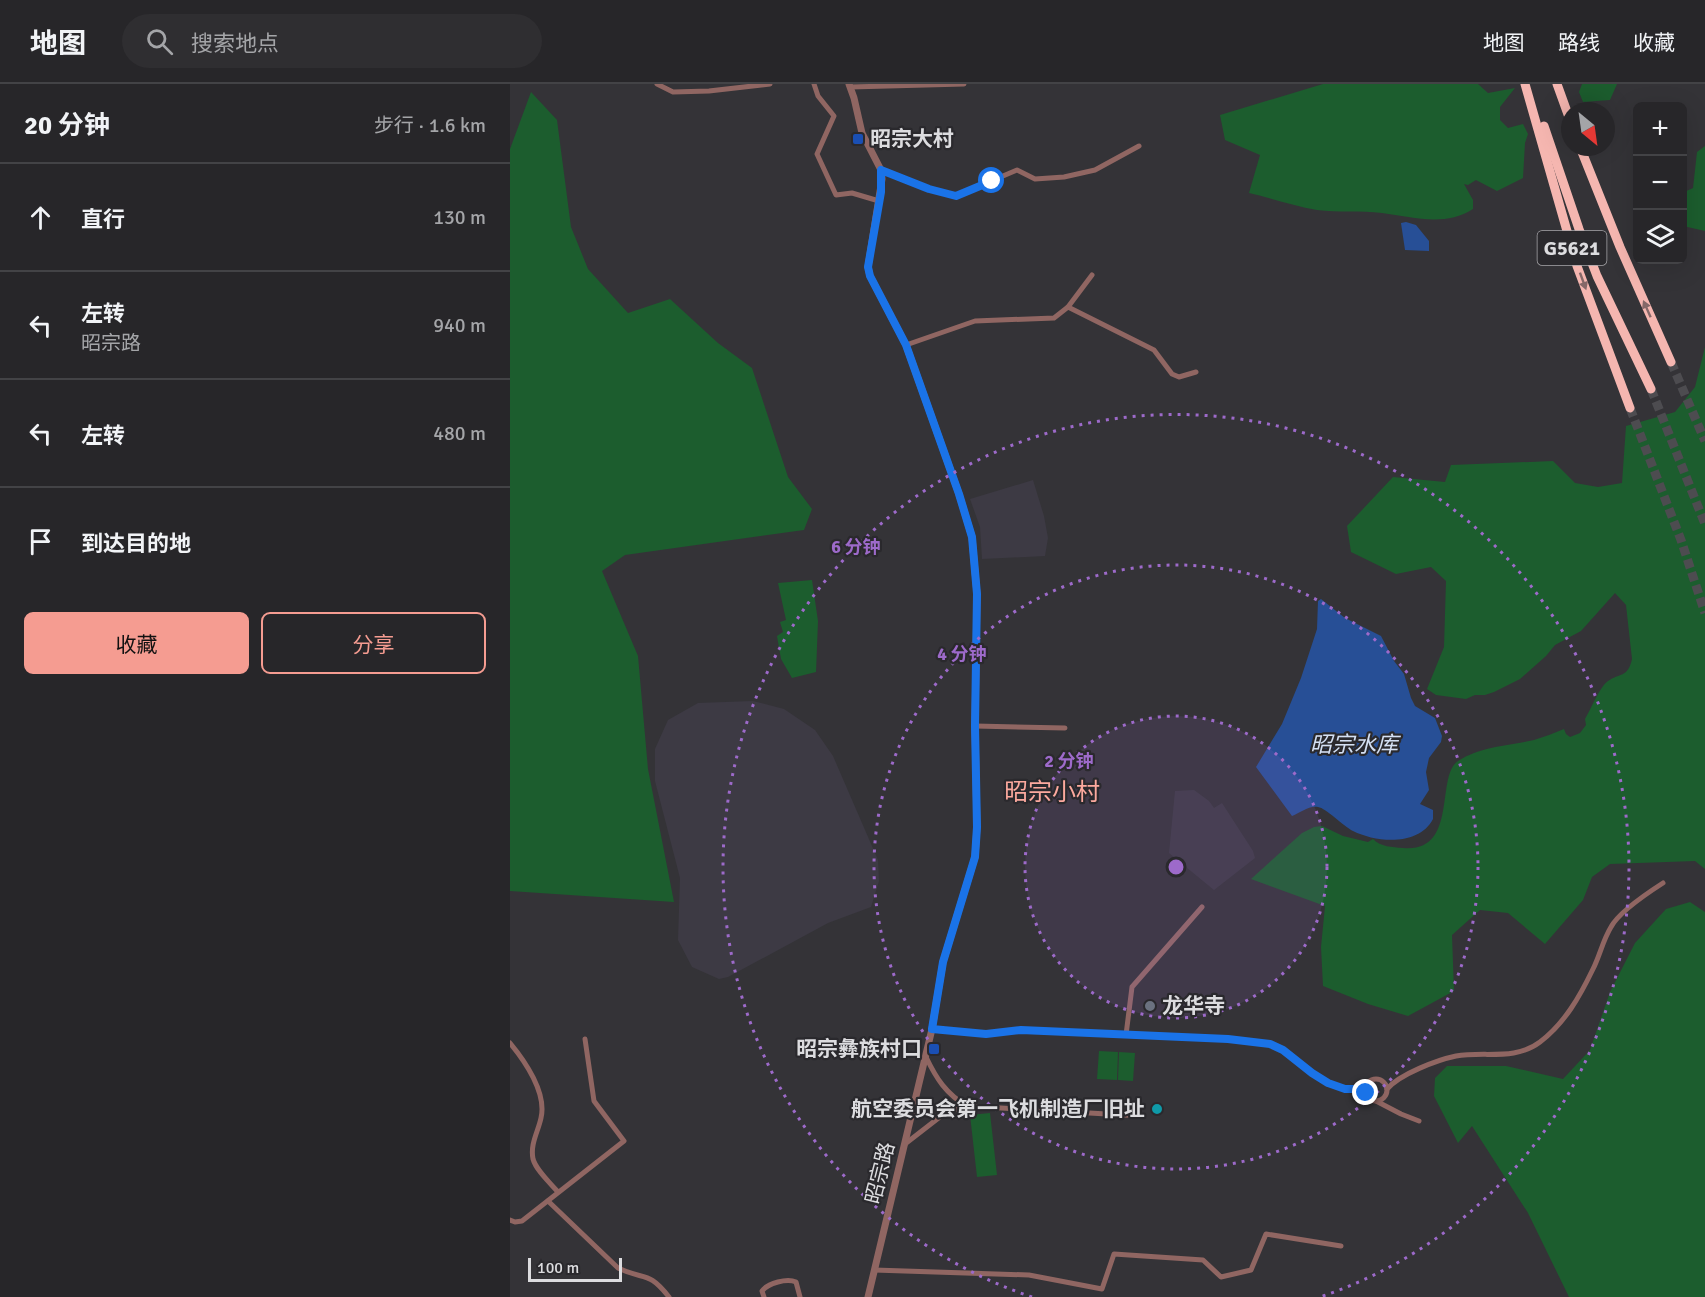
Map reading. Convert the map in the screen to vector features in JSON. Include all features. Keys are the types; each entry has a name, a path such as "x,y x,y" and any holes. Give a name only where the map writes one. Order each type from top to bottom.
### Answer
{"highway":[{"name":"G5621","path":"1528,84 1600,282 1650,389"},
{"name":"G5621","path":"1528,84 1577,266 1630,408"},
{"path":"1557,84 1564,102"},
{"name":"G5621","path":"1584,156 1620,247 1671,362"}],"street":[{"path":"657,84 673,92 710,91 771,84"},
{"path":"813,84 818,96 834,116 817,154 836,195 852,193 879,201"},
{"path":"964,84 850,85 862,133 881,170 929,189 956,196 1017,170 1035,179 1064,177 1095,170 1139,146"},
{"name":"昭宗路","path":"868,1297 926,1057 943,962 975,857 977,827 975,726 977,594 972,537 906,345 870,276 868,267 882,179 881,170"},
{"path":"906,345 975,321 1054,318 1068,307 1092,275"},
{"path":"1068,307 1154,350 1172,374 1179,377 1196,372"},
{"path":"975,726 1065,728"},
{"path":"1376,1101 1383,1098 1397,1079 1412,1071 1456,1056 1508,1055 1539,1043 1567,1016 1593,969 1611,925 1642,896 1663,883"},
{"path":"1126,1035 1132,987 1202,907"},
{"path":"932,1029 986,1034 1021,1030 1228,1039 1270,1044 1283,1050 1328,1083 1345,1089 1366,1089"},
{"path":"510,1220 522,1221 624,1141 594,1101 585,1039"},
{"path":"510,1043 532,1076 540,1098 542,1116 531,1148 533,1162 558,1192"},
{"path":"926,1057 940,1084 956,1100 967,1106"},
{"path":"1397,1079 1371,1081 1366,1089 1367,1096 1419,1121"},
{"path":"1381,1080 1394,1109"},
{"path":"904,1144 945,1113 967,1106 1141,1116"},
{"path":"548,1201 618,1268 628,1273 648,1276 658,1282 669,1297"},
{"path":"874,1270 1029,1275 1102,1289 1114,1254 1203,1260 1221,1277 1251,1270 1266,1234 1341,1246"},
{"path":"764,1297 762,1291 766,1286 789,1280 796,1282 800,1297"}],"shaded area":[{"path":"1033,480 1048,538 1045,556 982,559 980,527 970,499"},
{"path":"753,701 784,709 815,730 833,756 878,860 879,881 871,907 828,923 728,977 719,979 692,967 678,940 680,878 655,781 655,749 668,720 698,703"},
{"path":"1194,790 1209,801 1214,808 1222,803 1253,851 1255,858 1214,890 1169,853 1175,791"}],"green space":[{"path":"1323,84 1478,84 1488,93 1515,88 1500,107 1500,120 1508,128 1523,124 1528,134 1525,143 1523,178 1497,191 1476,180 1468,185 1464,184 1473,200 1473,209 1462,215 1440,219 1374,212 1317,210 1249,193 1260,155 1225,140 1220,115"},
{"path":"1582,84 1617,84 1610,100 1583,102 1579,92"},
{"path":"531,92 557,120 571,227 588,269 628,313 670,299 718,343 752,368 788,477 812,509 804,530 625,555 602,571 638,656 648,769 674,902 510,891 510,149"},
{"path":"1705,146 1705,231 1687,227 1687,191 1693,188 1697,152"},
{"path":"1705,347 1705,869 1695,861 1610,864 1592,877 1583,900 1545,944 1508,913 1480,910 1452,935 1454,991 1408,1016 1368,1004 1323,986 1321,947 1325,906 1251,879 1302,833 1314,827 1322,826 1343,836 1368,842 1373,839 1387,846 1403,848 1420,846 1432,839 1439,827 1451,769 1458,761 1476,752 1534,740 1564,729 1570,737 1580,733 1586,725 1585,719 1602,688 1608,681 1626,672 1632,659 1626,605 1615,593 1581,631 1555,645 1520,679 1494,692 1466,699 1436,695 1427,689 1444,647 1446,581 1431,567 1396,574 1351,552 1347,526 1393,477 1445,482 1451,465 1553,461 1575,483 1598,487 1622,483 1626,426 1675,412 1695,387"},
{"path":"812,580 818,621 816,672 792,678 781,659 777,636 783,632 780,622 786,620 778,583"},
{"path":"1690,902 1705,912 1705,1297 1569,1297 1528,1213 1472,1126 1458,1143 1434,1096 1435,1078 1447,1066 1506,1066 1563,1079 1590,1050 1610,992 1635,943 1666,909"},
{"path":"1099,1051 1118,1052 1117,1080 1097,1079"},
{"path":"1119,1052 1135,1053 1133,1081 1118,1080"},
{"path":"990,1113 997,1175 977,1177 970,1115"}],"water":[{"path":"1401,223 1416,225 1429,241 1429,251 1405,250"},
{"name":"昭宗水库","path":"1321,599 1345,618 1381,636 1394,661 1404,674 1415,706 1435,718 1442,736 1441,742 1429,758 1426,772 1429,790 1420,804 1433,810 1433,819 1427,828 1408,838 1385,840 1363,835 1353,831 1318,807 1308,808 1292,816 1256,767 1282,724 1301,678 1317,629 1318,601"}],"tunnel":[{"path":"1671,362 1705,441"},
{"path":"1651,389 1705,524"},
{"path":"1630,408 1681,540 1705,613"}],"place":[{"name":"昭宗大村","path":"858,139"},
{"name":"龙华寺","path":"1150,1006"},
{"name":"昭宗彝族村口","path":"934,1049"},
{"name":"航空委员会第一飞机制造厂旧址","path":"1157,1109"}],"district":[{"name":"昭宗小村","path":"1052,792"}],"route":[{"path":"992,181 956,196 929,189 881,170 881,192 868,267 873,285 906,345 959,494 975,554 977,594 975,857 943,962 932,1029 986,1034 1021,1030 1228,1039 1270,1044 1283,1050 1328,1083 1345,1089 1366,1089 1366,1093"}]}
